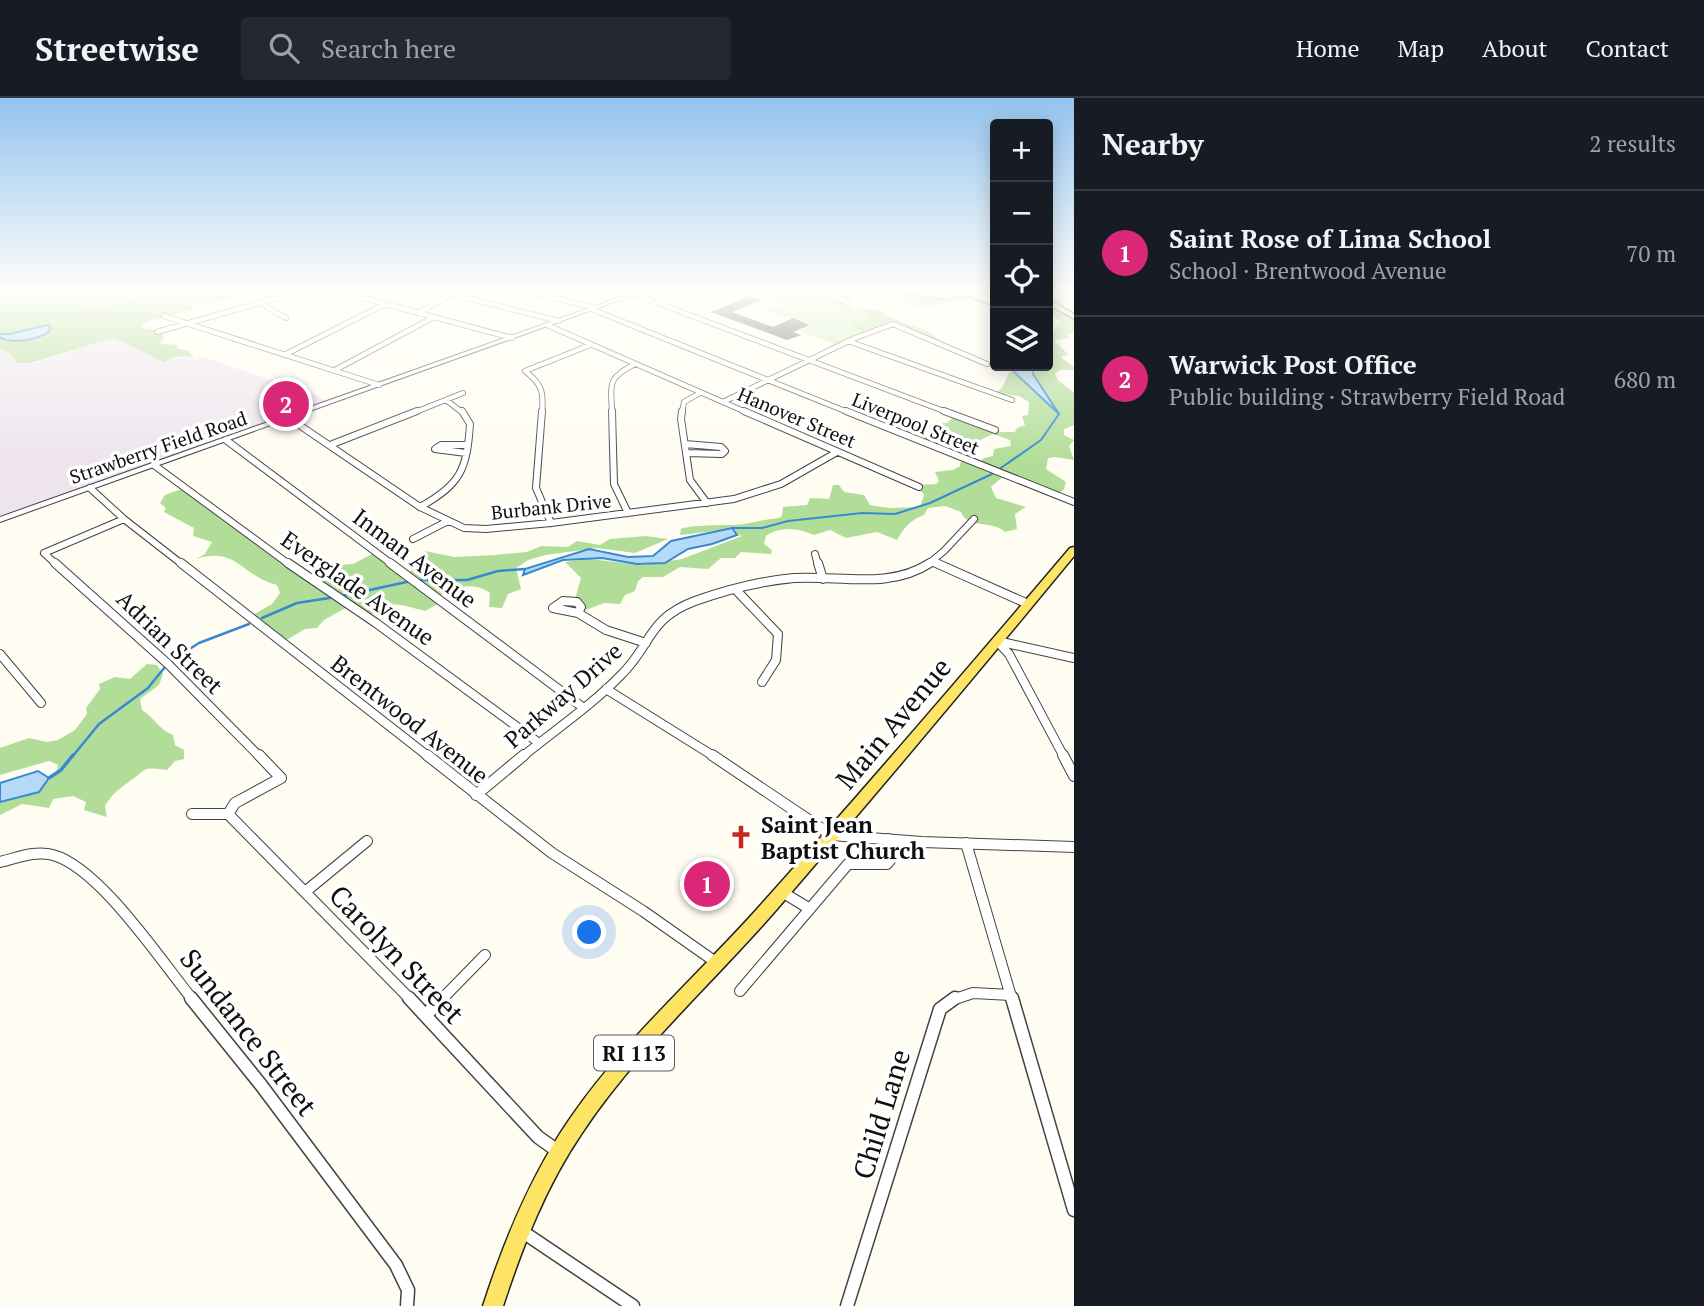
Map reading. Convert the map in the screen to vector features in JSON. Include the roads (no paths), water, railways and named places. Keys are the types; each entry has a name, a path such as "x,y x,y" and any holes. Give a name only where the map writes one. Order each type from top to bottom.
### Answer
{"main road":[{"name":"Main Avenue","path":"493,1306 520,1230 559,1152 586,1110 612,1077 719,964 1074,550"}],"street":[{"path":"264,347 379,385"},
{"path":"286,354 299,347"},
{"path":"335,370 377,347"},
{"name":"Strawberry Field Road","path":"0,520 485,347"},
{"path":"551,523 536,488 544,392 538,381 527,374 527,369 584,347"},
{"name":"Hanover Street","path":"596,347 919,487"},
{"name":"Liverpool Street","path":"687,347 1074,502"},
{"path":"773,347 995,430"},
{"path":"723,402 836,347"},
{"path":"866,347 1012,400"},
{"path":"948,347 987,364"},
{"path":"628,513 619,499 614,479 611,383 615,374 635,364"},
{"path":"330,445 463,393"},
{"path":"700,393 682,406 691,485 706,503"},
{"path":"420,507 447,492 455,484 466,453 470,426 467,417 446,400"},
{"name":"Burbank Drive","path":"289,418 420,507 464,527 486,529 739,498 771,488 837,452"},
{"name":"Inman Avenue","path":"226,440 581,706"},
{"path":"685,444 722,447 725,451 722,454 686,453"},
{"path":"466,453 439,451 436,448 441,445 467,445"},
{"name":"Everglade Avenue","path":"154,465 539,743"},
{"name":"Brentwood Avenue","path":"90,488 124,519 476,795 574,869 643,911 719,964"},
{"name":"Adrian Street","path":"124,519 44,553 168,664 281,778 235,803 228,814"},
{"name":"Parkway Drive","path":"476,795 581,706 606,690 631,666 658,623 680,607 766,581 871,579 898,575 933,562 974,519"},
{"path":"412,539 448,520"},
{"path":"815,554 823,579"},
{"path":"933,562 1028,604"},
{"path":"736,590 778,634 775,663 762,682"},
{"path":"578,613 606,630 646,643"},
{"path":"997,641 1074,658"},
{"path":"997,641 1009,654 1074,776"},
{"path":"2,659 41,703"},
{"path":"606,690 664,724 831,835 1074,847"},
{"path":"192,814 228,814"},
{"name":"Carolyn Street","path":"228,814 426,1014 538,1137 559,1152"},
{"path":"740,992 848,864 887,864 891,860 894,855 887,839"},
{"path":"305,892 367,841"},
{"path":"966,843 1074,1210"},
{"name":"Sundance Street","path":"0,862 36,853 54,855 86,874 124,911 173,978 261,1085 397,1265 410,1298 407,1306"},
{"path":"782,891 810,909"},
{"path":"426,1014 485,955"},
{"name":"Child Lane","path":"847,1306 940,1009 948,1000 968,992 1011,995"},
{"path":"520,1230 633,1306"}],"water":[{"path":"1033,371 1059,414 1014,372"},
{"path":"732,528 737,535 688,549 665,563 637,564 602,558 563,560 523,575 525,569 589,549 628,557 653,556 671,541"},
{"path":"38,771 49,778 39,792 0,802 0,783"}],"waterway":[{"path":"998,470 1041,440 1059,414"},
{"path":"732,528 762,528 788,521 862,513 895,514 930,503 992,474"},
{"path":"417,580 467,580 498,571 525,569"},
{"path":"342,596 411,581"},
{"path":"262,618 297,603 336,597"},
{"path":"72,757 99,724 148,688 169,662 199,643 249,624"},
{"path":"49,778 61,770 73,755"}],"place":[{"name":"Warwick Post Office","path":"286,404"},
{"name":"Saint Jean Baptist Church","path":"741,837"},
{"name":"Saint Rose of Lima School","path":"707,884"}]}
